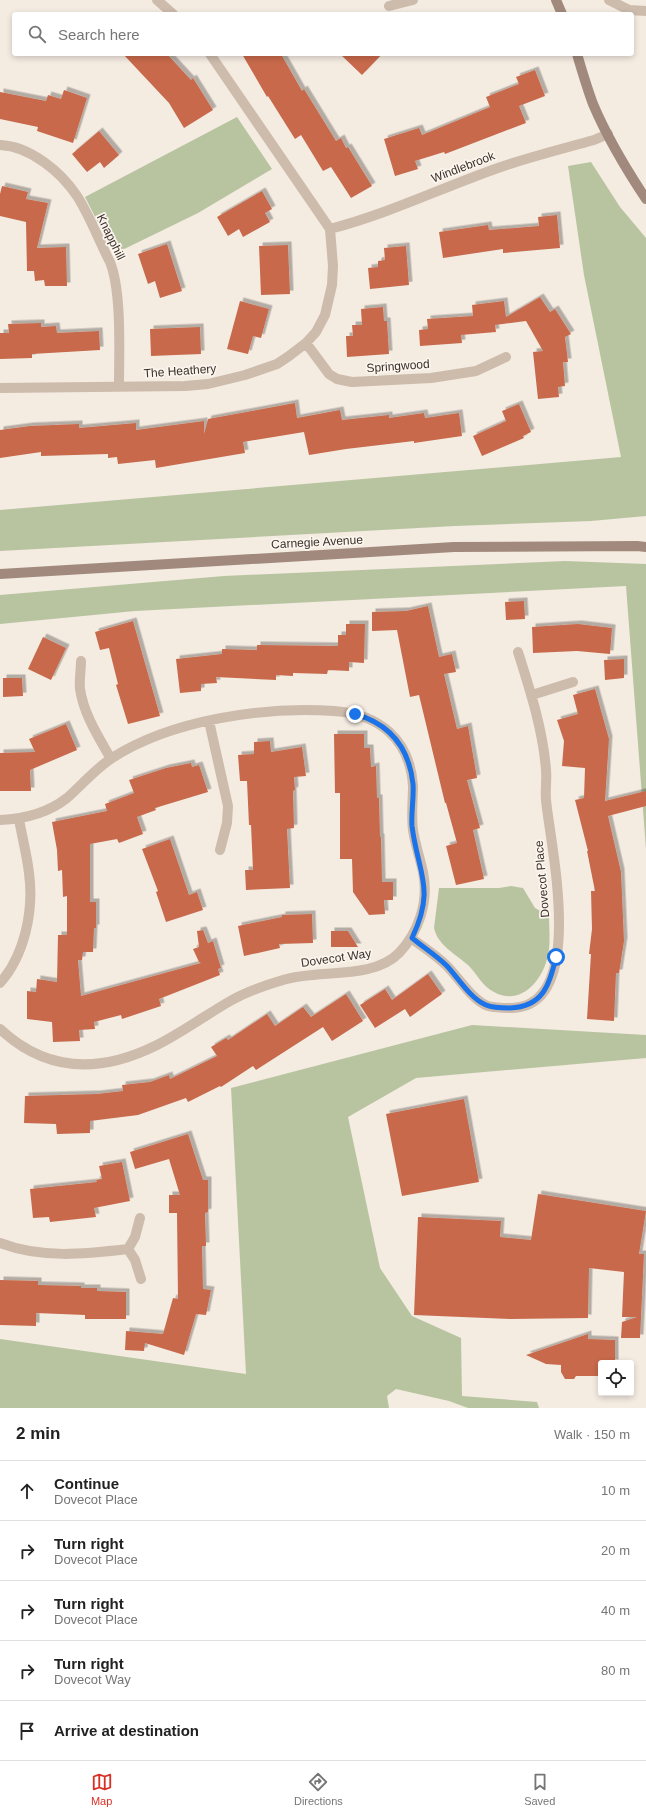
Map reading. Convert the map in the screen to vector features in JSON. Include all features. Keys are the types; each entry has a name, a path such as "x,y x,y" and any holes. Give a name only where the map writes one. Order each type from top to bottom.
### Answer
{"street":[{"path":"157,0 171,12"},
{"path":"389,6 413,0"},
{"path":"556,0 561,12"},
{"path":"609,0 629,10 646,11"},
{"name":"The Heathery","path":"0,388 185,386 228,380 277,364 306,343 316,332 325,315 330,297 333,266 330,229 211,56"},
{"path":"578,56 593,104 608,134 646,199"},
{"name":"Windlebrook","path":"330,229 358,222 499,167 594,140 608,134"},
{"name":"Knapphill","path":"0,146 16,148 30,153 59,175 76,196 110,262 114,272 117,303 119,387"},
{"name":"Springwood","path":"306,343 329,374 337,379 352,382 431,378 476,371 506,357"},
{"name":"Carnegie Avenue","path":"0,574 454,547 643,545"},
{"name":"Dovecot Place","path":"412,938 446,965 468,990 486,1005 500,1008 519,1008 532,1003 543,994 551,978 556,957 559,897 556,865 546,800 546,769 532,695 518,652"},
{"path":"81,661 80,688 83,704 89,721 110,759"},
{"path":"532,695 573,682"},
{"name":"Dovecot Way","path":"0,820 19,819 38,813 65,800 110,759 141,742 171,731 209,721 245,714 284,709 337,711 368,718 389,731 406,755 413,784 412,827 425,885 425,895 422,913 412,938 397,955 383,964 357,970 289,978 251,991 234,999 160,1044 128,1058 92,1065 77,1065 58,1062 42,1057 28,1050 0,1029"},
{"path":"209,721 228,806 227,822 220,850"},
{"path":"0,983 13,965 20,951 25,935 30,904 29,874 19,819"},
{"path":"128,1249 135,1237 140,1218"},
{"path":"0,1243 30,1252 51,1254 93,1253 128,1249"},
{"path":"128,1249 135,1260 141,1279"}],"green space":[{"path":"237,117 272,169 198,213 114,254 85,197"},
{"path":"591,162 620,207 646,238 646,516 591,521 455,526 0,551 0,510 621,457 584,275 568,166"},
{"path":"565,561 646,564 646,849 626,586 135,611 0,624 0,595 224,576"},
{"path":"511,886 523,888 535,908 549,916 550,938 544,968 534,984 528,990 520,994 503,996 486,987 469,966 443,945 434,928 439,888 499,888"},
{"path":"472,1025 646,1035 646,1058 416,1078 348,1117 380,1268 412,1316 461,1338 462,1396 537,1402 539,1408 468,1408 449,1401 396,1389 387,1396 389,1408 0,1408 0,1339 246,1374 231,1088"}],"building":[{"path":"125,56 169,56 191,80 193,78 213,110 184,128 169,103"},
{"path":"243,56 282,56 302,91 304,89 336,141 341,138 346,148 348,147 372,186 351,198 331,167 323,171 301,135 295,139 268,96 267,97"},
{"path":"342,56 380,56 362,75"},
{"path":"535,70 545,96 519,106 526,123 445,154 444,152 415,161 418,169 395,176 384,139 419,128 422,135 490,107 486,97 519,84 516,77"},
{"path":"64,90 87,98 73,143 37,131 38,127 0,119 0,92 46,101 48,95 61,99"},
{"path":"99,131 119,155 104,168 100,162 87,172 72,154"},
{"path":"2,186 28,192 26,199 48,203 37,248 66,247 67,286 45,286 44,280 35,281 34,271 27,271 26,222 0,216 0,194"},
{"path":"262,191 272,209 265,213 270,222 243,237 239,229 228,236 217,217"},
{"path":"557,215 560,248 503,253 503,249 443,258 439,232 488,225 489,230 539,226 538,217"},
{"path":"167,244 182,291 160,298 155,281 148,284 138,254"},
{"path":"288,245 290,294 261,295 259,246"},
{"path":"406,246 409,285 370,289 368,268 378,267 378,261 385,260 384,248"},
{"path":"540,297 550,312 555,309 571,334 565,337 568,362 563,362 565,386 558,387 559,397 538,399 533,352 543,351 526,321 495,325 496,332 461,335 462,343 420,346 419,330 428,329 427,319 473,316 472,305 504,301 506,317"},
{"path":"240,301 269,309 261,338 253,336 248,354 227,349"},
{"path":"383,307 384,321 387,321 389,354 347,357 346,336 353,336 352,325 362,325 361,309"},
{"path":"41,323 41,327 56,326 57,333 99,331 100,350 32,354 32,358 0,359 0,333 9,333 8,324"},
{"path":"200,327 201,354 151,356 150,329"},
{"path":"295,403 297,418 340,410 342,420 389,415 389,418 424,413 425,418 459,413 462,436 414,443 414,441 346,449 309,455 304,432 243,442 245,453 156,468 155,460 118,464 117,457 108,458 108,454 41,456 41,452 0,458 0,430 30,426 79,424 79,428 136,423 136,430 204,421 204,434 208,419"},
{"path":"519,404 531,432 523,436 524,438 482,456 473,436 506,421 502,411"},
{"path":"524,601 525,619 506,620 505,602"},
{"path":"428,606 439,657 452,654 456,672 444,674 457,729 468,726 477,778 467,780 480,828 473,830 484,879 456,885 446,846 457,843 445,803 419,695 410,697 397,630 372,631 372,612 406,611"},
{"path":"133,621 160,716 128,724 116,685 118,684 109,648 100,650 95,632"},
{"path":"346,624 365,624 364,663 349,662 349,671 328,670 327,674 293,673 293,676 276,675 276,680 216,677 217,683 201,684 201,691 180,693 176,659 222,654 222,649 257,650 257,645 338,646 338,635 346,635"},
{"path":"578,624 612,628 610,654 577,651 533,653 532,627"},
{"path":"43,637 66,648 51,680 28,669"},
{"path":"624,659 624,678 605,680 604,660"},
{"path":"3,678 22,678 23,696 3,697"},
{"path":"595,689 609,739 605,801 646,791 646,806 608,816 621,872 624,941 619,973 616,973 614,1021 587,1019 591,954 589,954 592,929 591,891 595,891 588,851 575,800 584,798 585,768 562,766 564,741 557,720 578,714 573,695"},
{"path":"66,724 77,750 30,770 31,791 0,791 0,753 35,752 29,739"},
{"path":"334,734 364,734 364,748 370,748 371,767 376,766 377,798 379,798 382,882 393,882 393,900 384,900 385,914 369,915 353,892 352,859 340,859 340,793 335,793"},
{"path":"270,741 271,752 302,747 306,776 294,777 294,828 287,829 290,888 246,890 245,870 253,870 251,825 249,825 247,781 240,781 238,755 254,754 254,742"},
{"path":"191,763 192,767 199,765 208,792 155,808 156,810 137,817 143,834 119,843 117,839 90,844 90,902 96,902 96,928 94,928 93,952 83,952 82,960 78,960 81,996 201,963 199,962 193,949 199,947 197,931 203,930 208,943 213,941 221,968 218,969 220,975 159,999 161,1006 122,1019 121,1015 94,1022 95,1029 79,1030 80,1041 53,1042 52,1022 27,1019 27,991 36,992 37,979 57,982 58,935 67,935 67,896 63,897 62,870 58,871 57,850 52,822 107,811 105,804 134,793 129,780 166,768"},
{"path":"170,839 189,895 197,892 203,910 166,922 156,892 158,891 142,849"},
{"path":"312,914 313,943 279,944 280,948 244,956 238,926 282,917 282,915"},
{"path":"331,931 348,931 358,947 331,947"},
{"path":"428,974 442,994 410,1017 405,1009 375,1028 360,1005 385,989 392,1000"},
{"path":"346,994 363,1021 332,1041 323,1027 256,1070 253,1066 221,1087 220,1086 188,1102 186,1098 138,1115 90,1121 90,1133 57,1134 56,1124 24,1123 25,1096 97,1094 123,1091 122,1085 150,1082 169,1075 170,1079 217,1056 211,1047 226,1038 228,1040 267,1014 275,1026 303,1007 311,1017"},
{"path":"464,1099 479,1182 402,1196 386,1114"},
{"path":"188,1134 203,1180 208,1180 208,1212 205,1213 206,1246 202,1246 203,1289 211,1290 206,1315 196,1314 184,1355 145,1343 144,1351 125,1350 126,1331 163,1334 173,1298 178,1299 177,1213 169,1213 169,1195 180,1195 169,1159 135,1169 130,1152"},
{"path":"122,1162 130,1201 94,1208 96,1217 50,1222 49,1217 33,1218 30,1189 97,1182 96,1180 102,1179 99,1166"},
{"path":"538,1194 646,1211 639,1254 644,1254 640,1338 621,1338 622,1322 637,1317 622,1317 624,1272 589,1268 588,1318 510,1319 414,1315 418,1217 501,1221 500,1237 531,1240"},
{"path":"0,1280 38,1281 38,1285 81,1286 81,1288 97,1288 97,1291 126,1292 126,1319 85,1319 85,1315 36,1313 36,1326 0,1325"},
{"path":"588,1334 588,1339 615,1340 615,1360 598,1360 598,1376 576,1376 574,1379 565,1379 561,1372 561,1365 546,1364 526,1355"}],"route":[{"path":"355,714 379,723 389,731 397,740 406,755 413,784 412,827 425,885 422,913 412,938 446,965 479,1000 486,1005 500,1008 519,1008 532,1003 543,994 551,978 556,957"}]}
